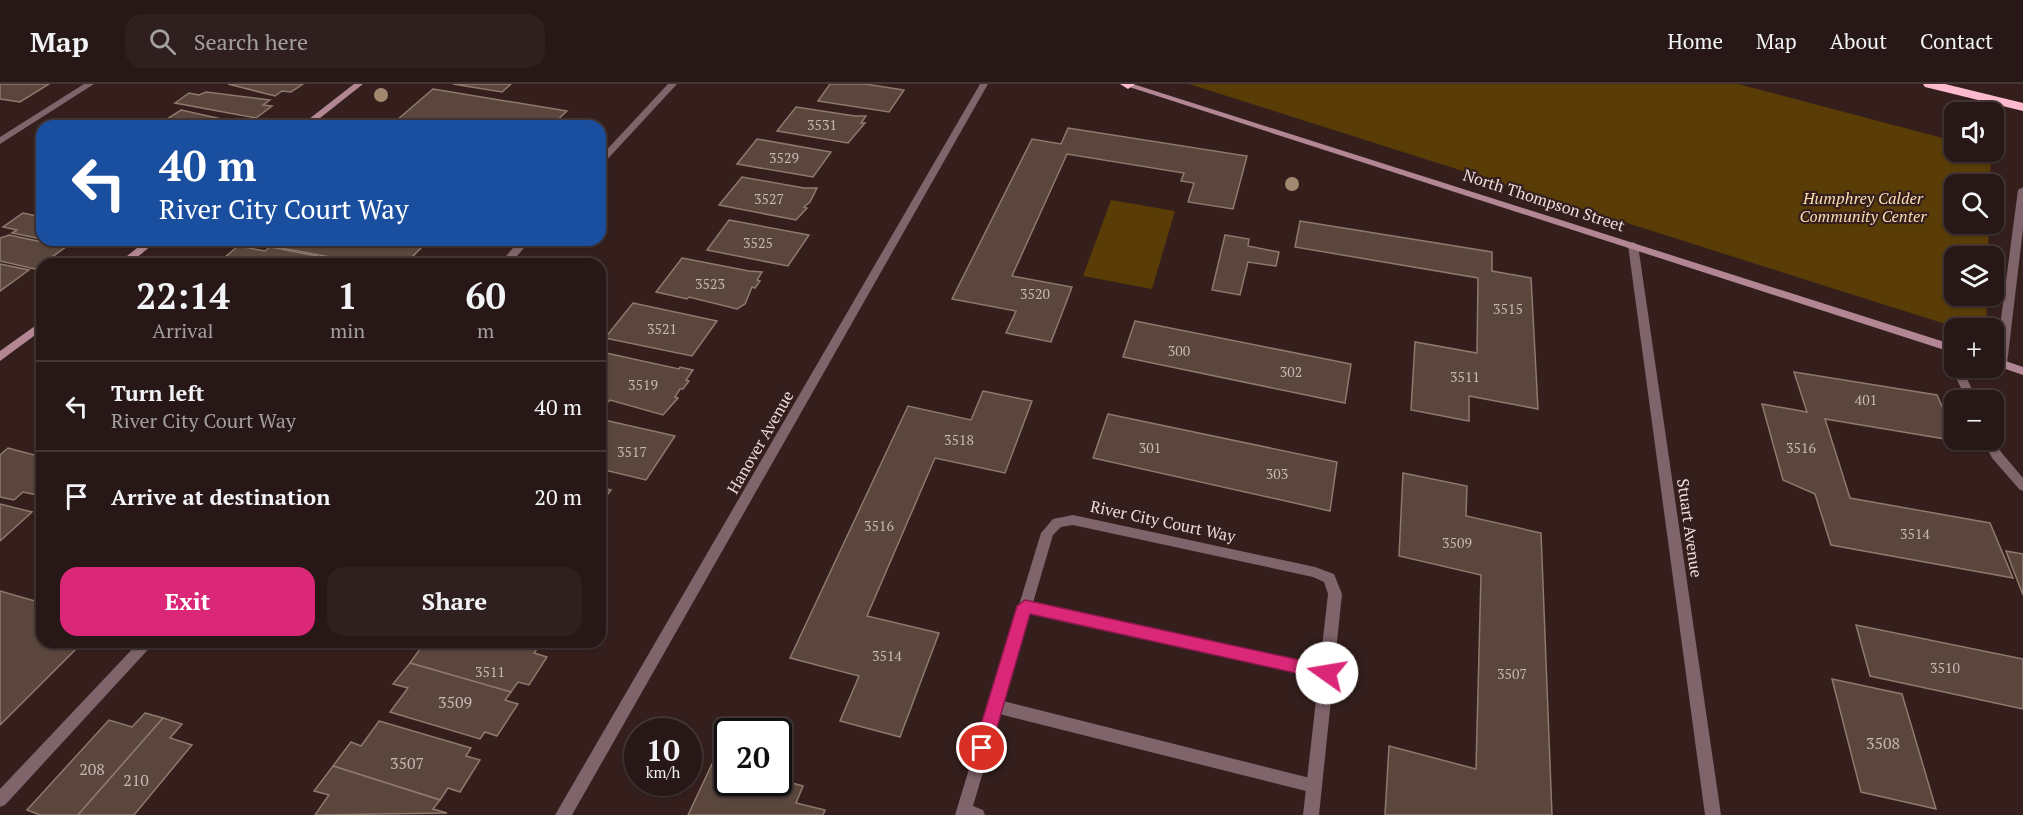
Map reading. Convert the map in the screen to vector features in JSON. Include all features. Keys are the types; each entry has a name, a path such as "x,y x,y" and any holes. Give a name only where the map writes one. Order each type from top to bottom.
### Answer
{"highway":[{"path":"1929,84 2023,107"}],"main road":[{"path":"312,120 359,84"},
{"name":"North Thompson Street","path":"1126,84 1944,345"},
{"path":"130,258 145,246"},
{"path":"0,357 36,330"},
{"path":"2004,364 2023,371"}],"street":[{"path":"0,141 90,84"},
{"path":"606,156 673,84"},
{"name":"Hanover Avenue","path":"564,815 984,84"},
{"path":"2004,318 2023,190"},
{"path":"510,258 520,246"},
{"name":"Stuart Avenue","path":"1633,246 1713,815"},
{"path":"1994,450 2023,486"},
{"name":"River City Court Way","path":"968,814 995,706 1047,533 1057,523 1073,520 1315,572 1329,579 1335,594 1311,815"},
{"path":"1025,606 1327,673"},
{"path":"0,800 142,648"},
{"path":"995,706 1314,786"}],"green space":[{"name":"Humphrey Calder Community Center","path":"1189,84 1738,84 1944,138 1944,162 1991,162 1990,174 1944,174 1944,234 1989,234 1988,246 1944,246 1944,306 1987,306 1986,318 1944,318 1944,324"},
{"path":"1111,200 1175,211 1152,289 1083,276"}],"building":[{"path":"0,84 49,84 20,102 0,99"},
{"path":"228,84 303,84 291,92 282,91 275,96"},
{"path":"453,84 511,84 502,92"},
{"path":"830,84 865,84 904,90 889,112 818,101"},
{"path":"433,89 567,111 557,120 397,120"},
{"path":"206,92 270,100 263,105 272,106 256,118 175,103 189,93 199,95"},
{"path":"796,107 866,116 861,123 865,123 848,143 777,131"},
{"path":"181,110 226,120 165,120"},
{"path":"1068,128 1247,156 1233,209 1188,202 1194,183 1181,181 1184,173 1067,154 1012,276 1072,287 1051,342 1006,333 1016,311 952,299 1032,139 1061,144"},
{"path":"757,139 831,152 813,177 737,164"},
{"path":"742,177 804,188 817,188 810,202 804,207 807,208 796,220 719,205"},
{"path":"23,213 36,216 36,238 12,233 17,230 3,227"},
{"path":"729,220 809,235 788,266 707,250"},
{"path":"1300,221 1492,252 1492,271 1531,278 1538,409 1469,396 1469,421 1411,410 1415,342 1477,353 1478,278 1295,247"},
{"path":"9,235 36,241 36,246 66,247 50,258 36,258 35,269 0,261 0,238"},
{"path":"1225,235 1249,239 1248,246 1279,252 1276,266 1248,262 1240,295 1212,290"},
{"path":"238,246 265,251 270,247 317,256 315,258 224,258"},
{"path":"270,246 422,247 411,258 335,258"},
{"path":"682,258 762,272 757,280 760,281 755,288 752,287 745,304 737,309 689,297 687,299 656,292"},
{"path":"0,264 29,270 0,291"},
{"path":"633,303 717,321 692,356 606,337"},
{"path":"1135,321 1351,364 1345,403 1123,357"},
{"path":"606,353 693,370 686,380 689,381 675,397 678,398 663,415 610,400 606,402"},
{"path":"1794,372 1937,395 1944,411 1944,439 1825,419 1850,498 1990,523 2013,578 1831,545 1815,494 1783,480 1762,404 1807,412"},
{"path":"983,391 1032,401 1005,473 935,458 867,616 939,633 900,737 840,721 859,676 790,658 908,406 971,420"},
{"path":"1108,414 1337,462 1330,511 1093,458"},
{"path":"606,420 675,436 646,480 606,470"},
{"path":"8,448 36,455 36,495 23,492 14,500 0,497 0,455"},
{"path":"1403,473 1467,486 1466,516 1541,533 1552,815 1385,815 1389,746 1476,769 1481,575 1399,556"},
{"path":"0,504 32,512 0,541"},
{"path":"2006,551 2023,554 2023,595"},
{"path":"0,591 36,601 36,648 77,648 0,725"},
{"path":"1856,625 2023,659 2023,709 1870,676"},
{"path":"421,648 538,648 534,653 547,657 529,685 518,682 511,692 410,663"},
{"path":"410,663 511,692 505,700 518,704 497,736 485,732 480,739 390,712 408,688 393,684"},
{"path":"1832,679 1902,694 1936,809 1861,792"},
{"path":"145,713 163,718 78,815 40,815 27,810 109,720 132,727"},
{"path":"163,718 182,724 170,738 192,745 134,815 78,815"},
{"path":"379,721 471,748 466,756 480,760 460,792 448,788 440,800 333,766 351,742 361,746"},
{"path":"713,762 714,796 792,796 792,783 803,786 796,803 825,810 823,815 688,815 697,796 702,796 702,785"},
{"path":"333,766 440,800 433,809 447,813 315,815 329,795 314,791"}],"route":[{"path":"982,748 1025,606 1327,673"}]}
